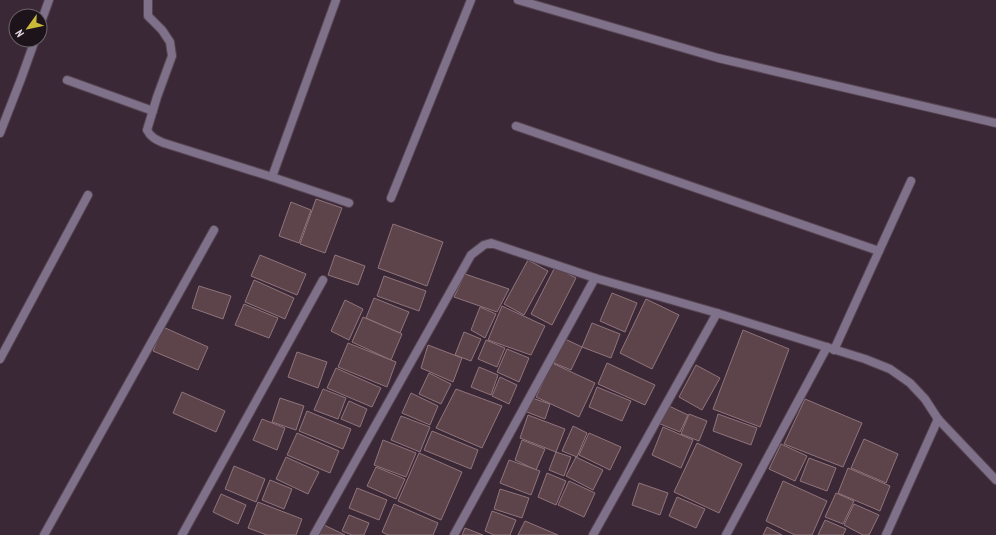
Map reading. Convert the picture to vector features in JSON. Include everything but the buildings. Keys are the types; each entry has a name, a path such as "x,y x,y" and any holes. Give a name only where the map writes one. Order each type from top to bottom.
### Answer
{"street":[{"path":"148,0 148,16 162,30 170,42 172,56 156,97 148,130 149,134 154,139 164,143 349,203"},
{"path":"272,177 336,0"},
{"path":"391,198 471,0"},
{"path":"518,0 718,58 996,123"},
{"path":"0,133 32,48"},
{"path":"67,80 153,111"},
{"path":"516,126 879,251"},
{"path":"726,535 830,348 879,251 911,181"},
{"path":"0,359 88,195"},
{"path":"44,535 214,230"},
{"path":"314,535 471,255 484,245 492,243 595,278 717,313 865,359 890,369 910,383 925,400 938,419 996,480"},
{"path":"454,535 595,278"},
{"path":"182,535 323,280"},
{"path":"593,535 717,313"},
{"path":"886,535 938,419"}]}
